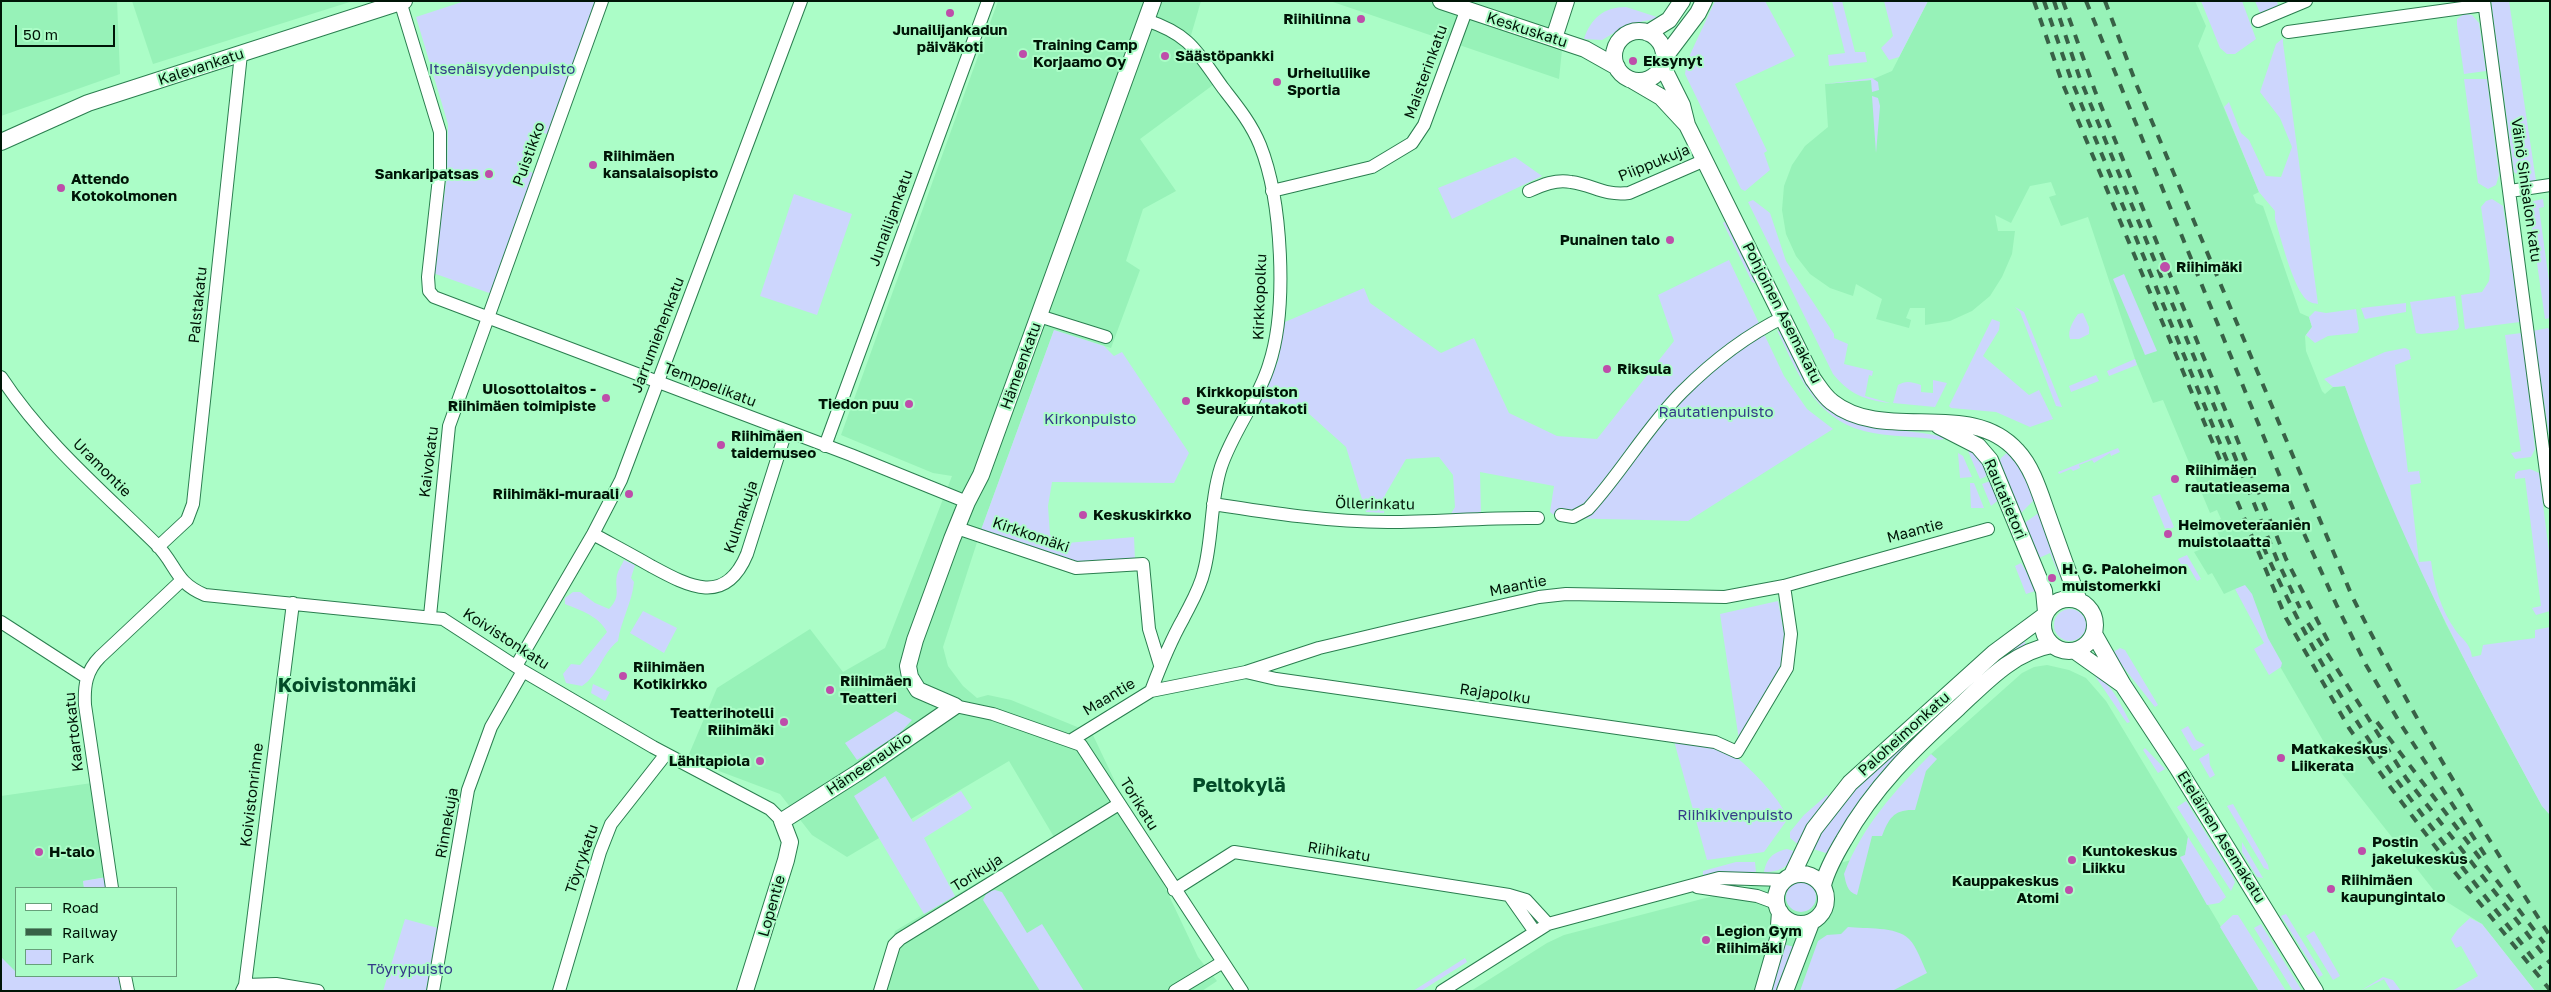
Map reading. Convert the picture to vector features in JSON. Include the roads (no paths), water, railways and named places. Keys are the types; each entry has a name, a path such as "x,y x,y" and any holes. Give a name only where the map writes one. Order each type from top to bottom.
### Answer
{"street":[{"name":"Puistikko","path":"487,318 602,1"},
{"name":"Jarrumiehenkatu","path":"520,668 621,480 800,1"},
{"name":"Junailijankatu","path":"825,446 988,1"},
{"name":"Hämeenkatu","path":"955,706 918,690 910,677 908,666 915,640 967,502 981,475 1153,1"},
{"name":"Keskuskatu","path":"1441,1 1466,11 1585,49 1617,67"},
{"path":"1554,38 1566,1"},
{"path":"1648,33 1669,20 1682,1"},
{"path":"1663,61 1660,43 1648,33 1634,32 1622,39 1615,52 1617,67 1626,77 1632,80 1647,80 1654,76 1698,13 1704,1"},
{"path":"2258,21 2306,1"},
{"name":"Temppelikatu","path":"402,2 440,132 440,169 428,277 429,291 440,301 786,431 967,502"},
{"name":"Kalevankatu","path":"1,142 88,103 402,2"},
{"path":"2288,32 2484,3"},
{"name":"Väinö Sinisalon katu","path":"2484,3 2547,460 2550,502"},
{"name":"Maisterinkatu","path":"1272,191 1372,167 1412,143 1424,125 1466,11"},
{"name":"Kirkkopolku","path":"1146,20 1172,29 1190,44 1248,121 1261,146 1270,174 1279,257 1277,336 1263,383 1221,466 1213,504 1209,549 1199,590 1160,665 1151,691"},
{"name":"Keskuskatu","path":"1585,49 1622,39"},
{"name":"Palstakatu","path":"158,547 187,520 193,504 241,54"},
{"name":"Pohjoinen Asemakatu","path":"1663,61 1682,105 1687,125 1784,317 1813,379 1832,403 1856,416 1935,424"},
{"name":"Pohjoinen Asemakatu","path":"1632,80 1661,97 1687,125"},
{"name":"Piippukuja","path":"1528,191 1544,184 1572,182 1600,192 1616,195 1629,193 1705,160"},
{"path":"2510,191 2550,185"},
{"path":"1039,316 1106,337"},
{"path":"1561,515 1573,517 1588,508 1682,393 1730,352 1762,328 1784,317"},
{"name":"Kaivokatu","path":"430,616 449,426 487,318"},
{"name":"Uramontie","path":"1,377 41,430 158,547 181,581"},
{"name":"Rautatietori","path":"1935,424 1970,425 1980,428 2009,443 2018,452 2033,477 2079,601"},
{"name":"Rautatietori","path":"1935,424 1971,442 1985,452 1995,469 2044,591 2045,614"},
{"name":"Kulmakuja","path":"593,534 690,586 717,587 727,582 740,568 747,554 786,431"},
{"name":"Öllerinkatu","path":"1213,504 1315,518 1387,522 1467,520 1486,517 1538,518"},
{"name":"Kirkkomäki","path":"957,528 1076,568 1143,564 1149,629 1160,665"},
{"name":"Maantie","path":"1070,741 1151,691 1246,672 1320,648 1539,597 1580,594 1726,598 1784,586 1988,529"},
{"name":"Koivistonkatu","path":"181,581 190,589 205,595 430,616 453,624 520,668 666,754 770,809 782,821"},
{"name":"Kaartokatu","path":"112,887 85,705 86,677 92,664 181,581"},
{"name":"Rajapolku","path":"1246,672 1286,680 1715,742 1737,752 1787,668 1791,634 1784,586"},
{"path":"2063,600 2079,601 2093,614 2094,634 2084,646 2075,651 2060,650 2052,645 2044,632 2045,614 2053,604 2063,600"},
{"name":"Koivistonrinne","path":"244,988 293,603"},
{"name":"Paloheimonkatu","path":"1788,878 1814,829 1850,784 1994,653 2045,614"},
{"path":"1,622 86,677"},
{"name":"Eteläinen Asemakatu","path":"2094,634 2123,685 2177,767 2315,991"},
{"name":"Paloheimonkatu","path":"1823,885 1832,860 1854,822 1899,763 2002,667 2023,654 2052,645"},
{"name":"Eteläinen Asemakatu","path":"2075,651 2123,685"},
{"name":"Rinnekuja","path":"433,991 468,790 491,727 520,668"},
{"name":"Torikatu","path":"955,706 993,714 1081,745 1174,890 1242,991"},
{"name":"Hämeenaukio","path":"782,821 859,772 955,706"},
{"name":"Töyrykatu","path":"559,991 600,852 611,824 666,754"},
{"name":"Torikuja","path":"880,991 894,945 900,938 1119,804"},
{"name":"Lopentie","path":"746,991 790,842 782,821"},
{"name":"Riihikatu","path":"1174,890 1234,852 1509,895 1526,900 1548,924"},
{"path":"1442,991 1548,924 1719,878 1788,878 1802,873 1812,875 1823,885 1826,894 1826,904 1819,917 1810,923 1801,924 1791,922 1778,908 1757,896 1694,886"},
{"path":"1763,991 1778,939 1776,893 1788,878"},
{"path":"1509,895 1535,932"},
{"path":"1785,991 1810,923"},
{"path":"1175,991 1222,962"},
{"path":"125,977 128,991"},
{"path":"244,988 276,984 318,991"}],"railway":[{"path":"2034,1 2062,82 2286,618 2349,728 2391,788 2453,870 2550,990"},
{"path":"2044,1 2071,79 2228,463"},
{"path":"2054,1 2079,76 2278,562 2300,608"},
{"path":"2063,1 2095,91 2286,559 2331,647"},
{"path":"2086,1 2296,516 2337,606 2366,665 2400,723 2485,855"},
{"path":"2105,1 2137,86 2352,596 2421,726 2550,936"},
{"path":"2263,546 2293,609 2326,670 2381,758 2541,969"},
{"path":"2308,623 2406,778 2550,963"},
{"path":"2377,722 2544,943"}],"place":[{"name":"Junailijankadun päiväkoti","path":"950,13"},
{"name":"Riihilinna","path":"1361,19"},
{"name":"Training Camp Korjaamo Oy","path":"1023,54"},
{"name":"Säästöpankki","path":"1165,56"},
{"name":"Eksynyt","path":"1633,61"},
{"name":"Urheiluliike Sportia","path":"1277,82"},
{"name":"Riihimäen kansalaisopisto","path":"593,165"},
{"name":"Sankaripatsas","path":"489,174"},
{"name":"Attendo Kotokolmonen","path":"61,188"},
{"name":"Punainen talo","path":"1670,240"},
{"name":"Riihimäki","path":"2165,267"},
{"name":"Riksula","path":"1607,369"},
{"name":"Ulosottolaitos - Riihimäen toimipiste","path":"606,398"},
{"name":"Kirkkopuiston Seurakuntakoti","path":"1186,401"},
{"name":"Tiedon puu","path":"909,404"},
{"name":"Riihimäen taidemuseo","path":"721,445"},
{"name":"Riihimäen rautatieasema","path":"2175,479"},
{"name":"Riihimäki-muraali","path":"629,494"},
{"name":"Keskuskirkko","path":"1083,515"},
{"name":"Heimoveteraanien muistolaatta","path":"2168,534"},
{"name":"H. G. Paloheimon muistomerkki","path":"2052,578"},
{"name":"Riihimäen Kotikirkko","path":"623,676"},
{"name":"Riihimäen Teatteri","path":"830,690"},
{"name":"Teatterihotelli Riihimäki","path":"784,722"},
{"name":"Matkakeskus Liikerata","path":"2281,758"},
{"name":"Lähitapiola","path":"760,761"},
{"name":"Postin jakelukeskus","path":"2362,851"},
{"name":"H-talo","path":"39,852"},
{"name":"Kuntokeskus Liikku","path":"2072,860"},
{"name":"Riihimäen kaupungintalo","path":"2331,889"},
{"name":"Kauppakeskus Atomi","path":"2069,890"},
{"name":"Legion Gym Riihimäki","path":"1706,940"}],"district":[{"name":"Koivistonmäki","path":"347,686"},
{"name":"Peltokylä","path":"1239,786"}],"park label":[{"name":"Itsenäisyydenpuisto","path":"502,69"},
{"name":"Rautatienpuisto","path":"1716,412"},
{"name":"Kirkonpuisto","path":"1090,419"},
{"name":"Riihikivenpuisto","path":"1735,815"},
{"name":"Töyrypuisto","path":"410,969"}]}
